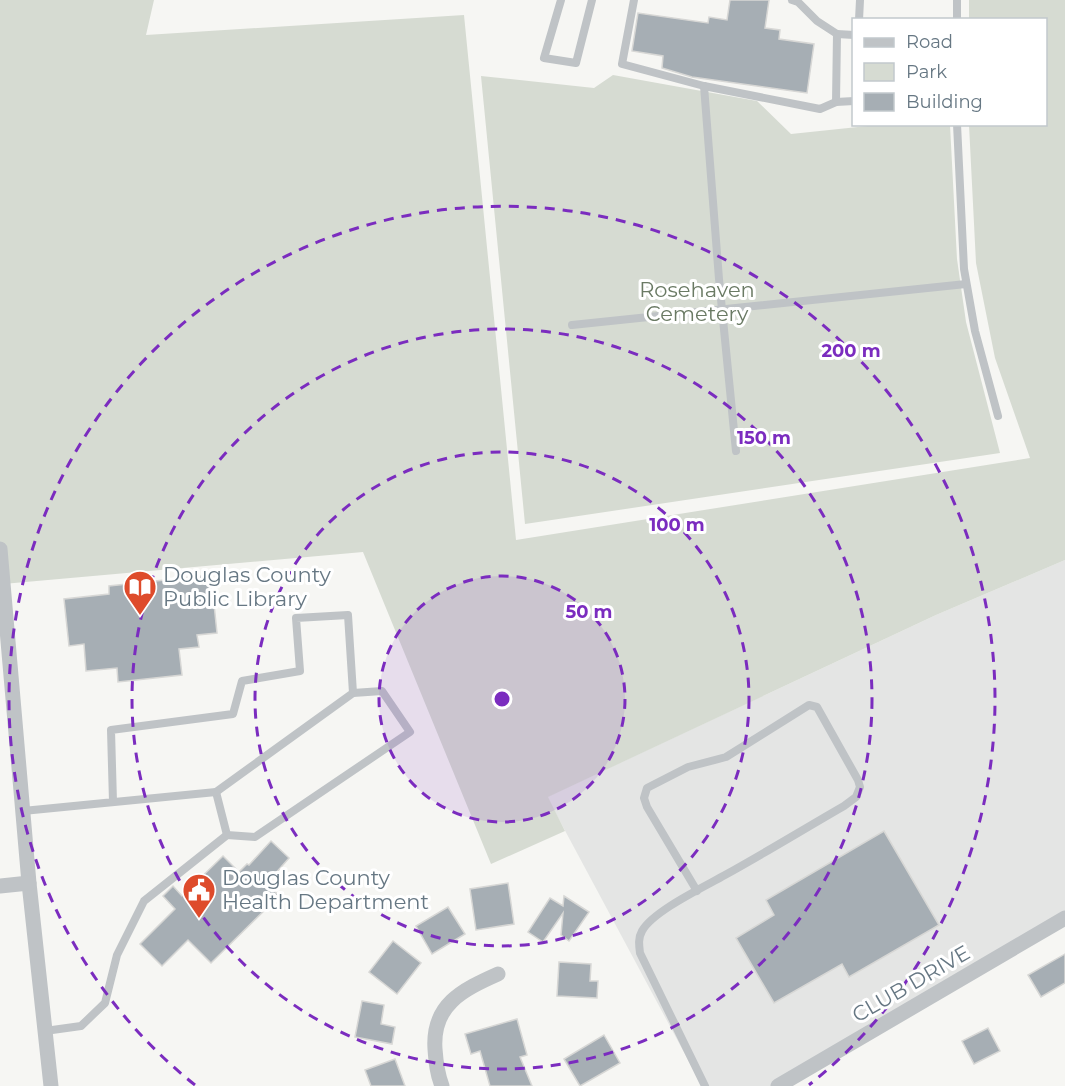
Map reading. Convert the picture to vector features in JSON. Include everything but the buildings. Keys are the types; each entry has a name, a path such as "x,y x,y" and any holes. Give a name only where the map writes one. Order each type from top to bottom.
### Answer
{"street":[{"path":"0,549 6,681 23,811 51,1086"},
{"path":"0,886 29,883"},
{"name":"CLUB DRIVE","path":"778,1086 1065,918"},
{"path":"442,1086 437,1071 434,1033 440,1014 469,987 498,974"}],"lane":[{"path":"561,0 544,58 576,63 592,0"},
{"path":"634,0 622,64 704,86 820,109 836,102 852,101"},
{"path":"792,0 798,2 817,21 837,34 852,35"},
{"path":"859,18 860,0"},
{"path":"957,0 957,18"},
{"path":"836,102 837,34"},
{"path":"704,86 736,451"},
{"path":"957,126 966,284 975,331 998,416"},
{"path":"572,325 966,284"},
{"path":"113,802 111,730 233,714 242,681 300,671 296,618 348,615 353,693"},
{"path":"23,811 216,792 353,693 382,692 410,732 255,837 227,835 144,901 117,955 105,1003 81,1026 45,1031"},
{"path":"697,891 647,807 644,798 647,788 687,766 726,757 787,717 813,705 820,710 860,787 856,797 655,917 641,931 638,940 640,953 705,1086"},
{"path":"216,792 227,835"}],"shaded area":[{"path":"1065,560 1065,918 778,1086 702,1086 547,797 936,615"}],"green space":[{"path":"0,0 154,0 146,35 464,15 516,540 1030,458 995,358 976,263 969,126 1047,126 1047,18 969,18 969,0 1065,0 1065,560 936,615 548,797 565,831 491,864 363,552 3,584 0,549"},
{"name":"Rosehaven Cemetery","path":"613,75 757,101 791,134 867,126 950,126 957,259 966,322 1000,453 525,524 481,76 594,88"}],"place":[{"name":"Douglas County Public Library","path":"140,616"},
{"name":"Douglas County Health Department","path":"199,919"}]}
